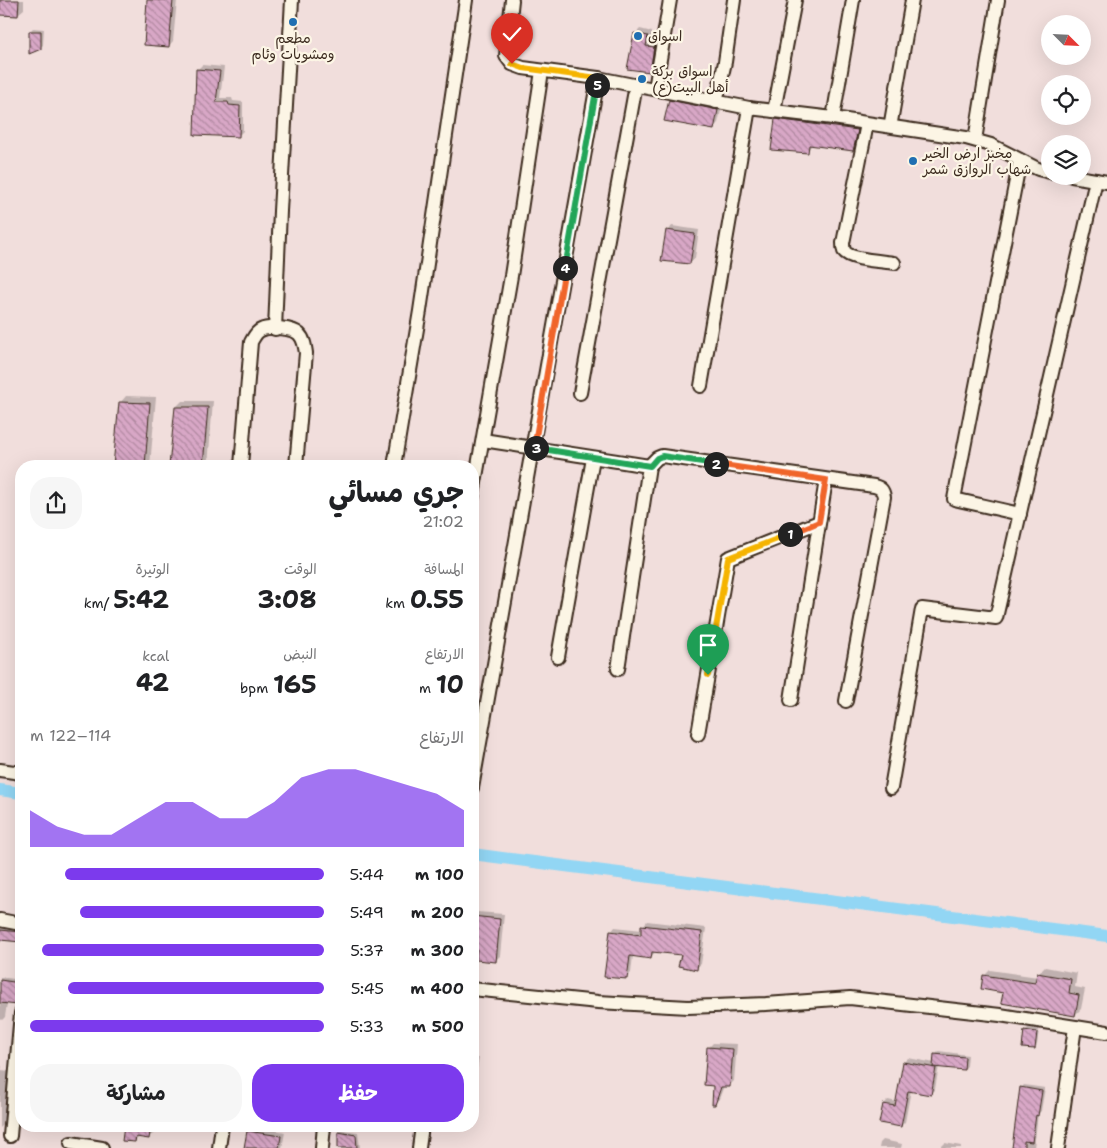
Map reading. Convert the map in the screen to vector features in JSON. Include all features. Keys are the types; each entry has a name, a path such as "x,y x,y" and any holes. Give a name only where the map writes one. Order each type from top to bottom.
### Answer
{"street":[{"path":"275,329 292,0"},
{"path":"395,460 420,311 466,0"},
{"path":"512,0 506,56 512,64 523,68 598,78 749,108 833,118 975,140 991,145 1041,170"},
{"path":"655,89 670,0"},
{"path":"716,102 725,62 734,0"},
{"path":"774,111 794,0"},
{"path":"833,118 853,0"},
{"path":"890,122 912,0"},
{"path":"975,140 998,0"},
{"path":"479,462 542,71"},
{"path":"479,750 534,448 598,78"},
{"path":"580,393 636,85"},
{"path":"701,386 749,108"},
{"path":"866,124 842,243 844,250 850,255 858,258 894,263"},
{"path":"1020,160 954,499 1020,514"},
{"path":"891,788 922,609 996,618 1101,181"},
{"path":"241,460 251,342 256,334 263,329 292,329 304,341 306,353 297,460"},
{"path":"483,440 650,466"},
{"path":"618,669 650,466 657,458 662,456 874,486 884,492 846,701"},
{"path":"558,657 593,458"},
{"path":"791,700 826,480"},
{"path":"698,734 728,558 819,522"},
{"path":"0,770 15,772"},
{"path":"0,920 15,923"},
{"path":"479,991 598,1002 688,1006 766,1004 850,998 1000,1015 1107,1032"},
{"path":"1058,1148 1075,1027"},
{"path":"10,1136 15,1080"},
{"path":"219,1148 221,1132"},
{"path":"322,1148 323,1132"},
{"path":"419,1148 421,1132"},
{"path":"70,1143 102,1148"}],"building":[{"path":"0,0 19,0 18,16 0,15"},
{"path":"147,0 173,0 169,47 144,45"},
{"path":"29,31 41,31 41,49 29,54"},
{"path":"634,33 648,36 646,46 654,47 650,72 627,69"},
{"path":"196,69 220,71 216,102 228,102 229,105 240,106 239,137 194,135"},
{"path":"669,100 718,110 714,130 664,121"},
{"path":"775,119 858,130 853,151 809,145 808,153 771,150"},
{"path":"666,230 695,234 690,264 661,261"},
{"path":"119,402 150,403 145,460 114,460"},
{"path":"175,407 208,407 204,460 170,460"},
{"path":"479,917 500,919 496,962 479,960"},
{"path":"641,925 702,932 697,970 678,966 681,955 652,952 651,959 630,956 627,979 604,977 610,931 641,935"},
{"path":"0,930 15,931 15,941 0,940"},
{"path":"1037,973 1071,979 1069,993 1079,995 1075,1016 1001,1003 1003,993 981,989 983,975 1035,983"},
{"path":"0,980 15,982 15,1005 0,1003"},
{"path":"1024,1030 1037,1032 1035,1049 1022,1048"},
{"path":"707,1047 733,1049 730,1087 721,1087 715,1105 712,1105 713,1086 704,1085"},
{"path":"934,1054 965,1057 964,1070 933,1067"},
{"path":"903,1062 936,1068 931,1095 908,1091 901,1127 879,1123 883,1104 895,1106"},
{"path":"1020,1087 1042,1091 1032,1142 1024,1141 1024,1148 1012,1148"},
{"path":"123,1132 150,1132 149,1139 136,1137 135,1142 122,1141"},
{"path":"247,1132 281,1136 279,1148 244,1148"},
{"path":"338,1132 356,1135 357,1148 338,1148"}],"waterway":[{"path":"0,790 15,792"},
{"path":"479,855 1107,936"}],"place":[{"name":"مطعم ومشويات وئام","path":"293,22"},
{"name":"اسواق","path":"638,36"},
{"name":"اسواق بركة أهل البيت(ع)","path":"642,79"},
{"name":"مخبز ارض الخير شهاب الروازق شمر","path":"913,161"}],"route":[{"path":"512,64 523,68 598,78 534,448 650,466 653,461 662,456 826,480 819,522 728,558 708,675"}]}
